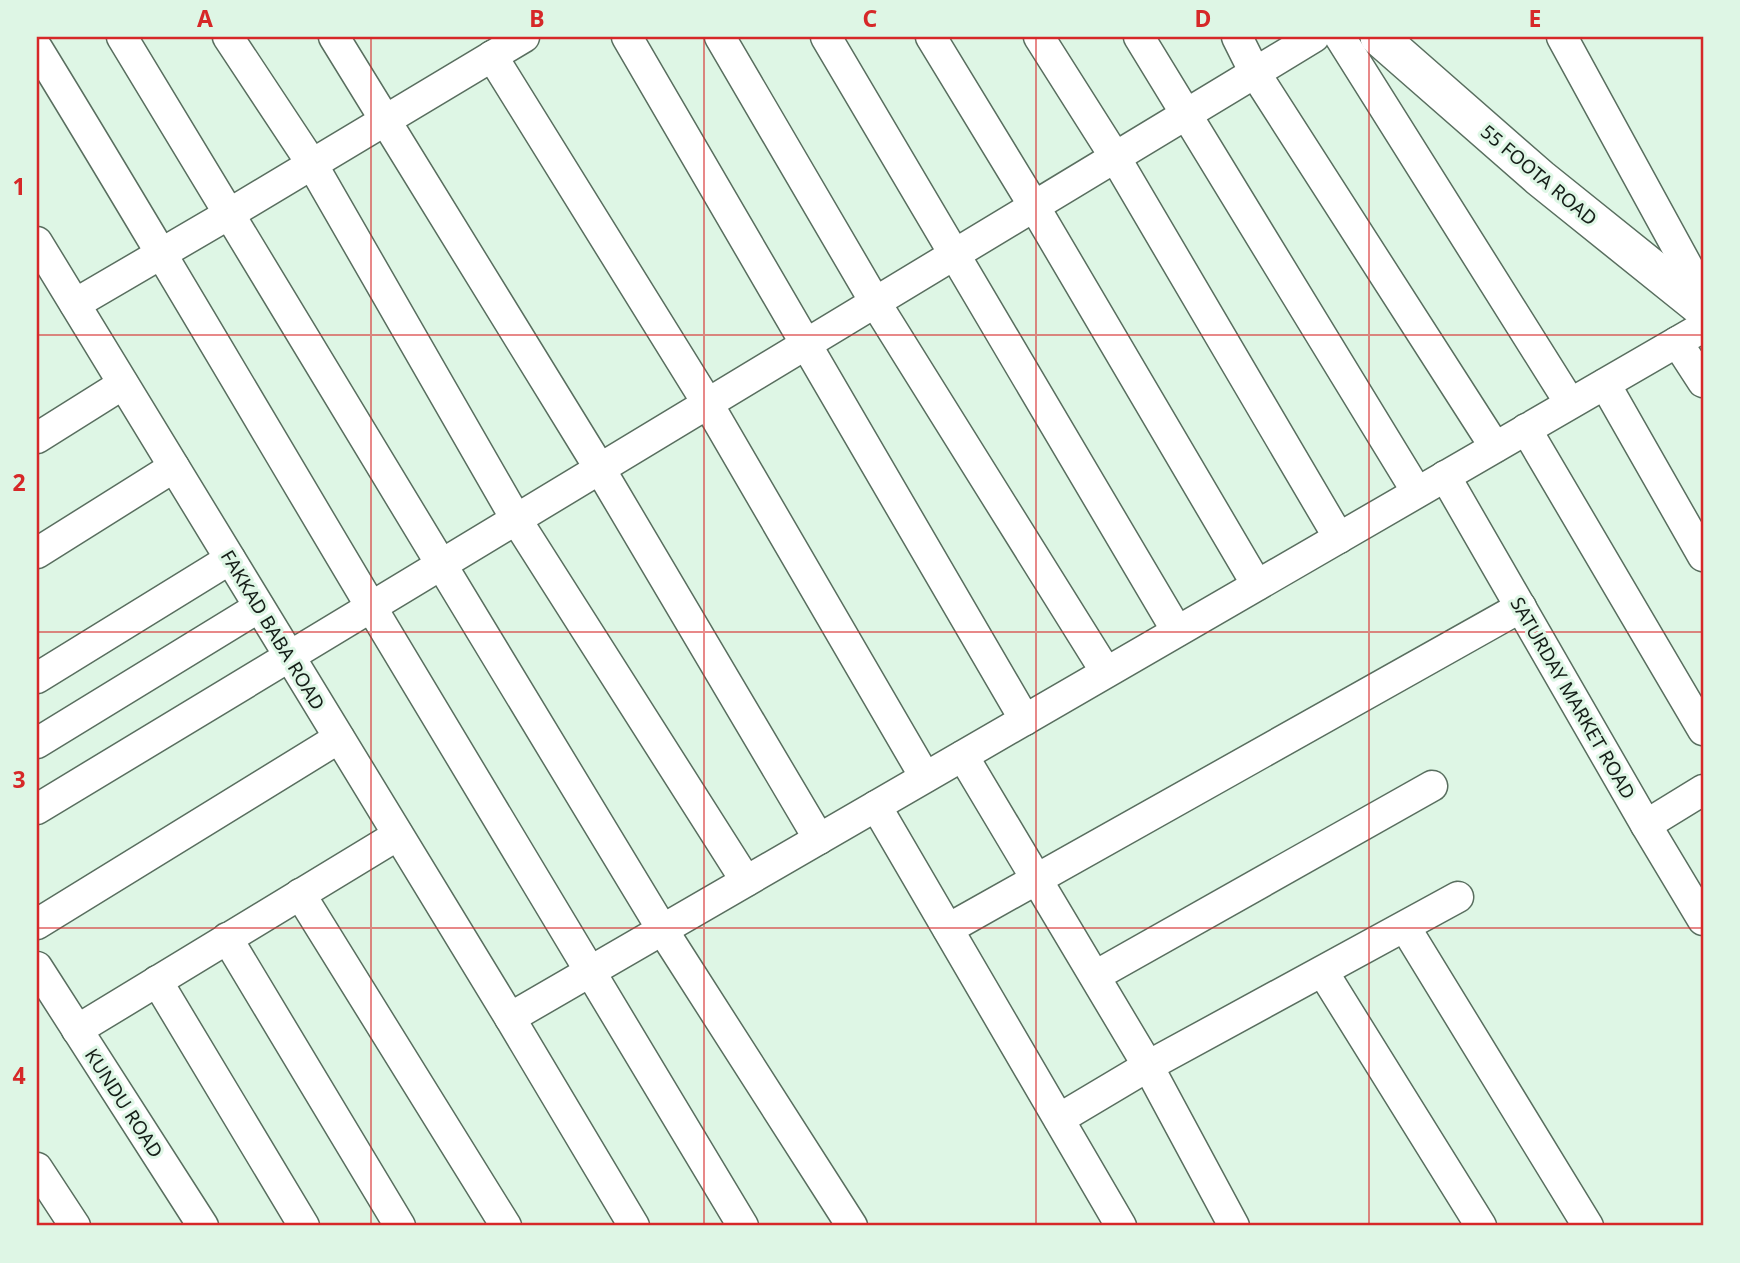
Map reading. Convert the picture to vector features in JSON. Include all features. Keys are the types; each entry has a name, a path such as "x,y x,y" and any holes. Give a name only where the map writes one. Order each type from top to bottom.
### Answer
{"street":[{"path":"122,37 662,929 852,1226"},
{"path":"228,37 312,164 516,519 746,881"},
{"path":"334,37 600,469 819,839"},
{"path":"75,304 524,37"},
{"path":"627,37 1025,720"},
{"path":"720,37 875,302 1106,673"},
{"path":"826,37 1177,631"},
{"path":"931,37 1034,206 1257,585"},
{"path":"1039,37 1115,157 1339,538"},
{"path":"1139,37 1417,492"},
{"path":"1237,37 1255,73 1495,447"},
{"path":"37,809 1314,37"},
{"path":"1340,37 1570,404"},
{"name":"55 FOOTA ROAD","path":"1379,37 1540,178 1703,309"},
{"path":"1562,37 1703,295"},
{"path":"37,48 163,253 743,1226"},
{"path":"492,56 708,404 925,778"},
{"name":"FAKKAD BABA ROAD","path":"37,242 634,1226"},
{"path":"510,1018 1703,327"},
{"path":"1677,342 1703,382"},
{"path":"37,438 123,384"},
{"path":"1605,384 1703,556"},
{"path":"1526,429 1703,730"},
{"path":"37,553 174,467"},
{"name":"SATURDAY MARKET ROAD","path":"1445,476 1703,920"},
{"path":"37,678 230,559"},
{"path":"37,743 259,607"},
{"path":"948,929 1521,607"},
{"path":"37,923 339,737"},
{"path":"963,755 1148,1066 1234,1226"},
{"path":"1095,976 1432,786"},
{"path":"1646,825 1703,790"},
{"path":"876,806 1121,1226"},
{"path":"77,1030 398,835"},
{"path":"300,894 506,1226"},
{"path":"1059,1119 1148,1066 1458,897"},
{"path":"1405,927 1588,1226"},
{"path":"227,938 400,1226"},
{"path":"1323,972 1480,1226"},
{"name":"KUNDU ROAD","path":"39,976 77,1030 203,1226"},
{"path":"157,981 304,1226"},
{"path":"37,1168 75,1226"}]}
